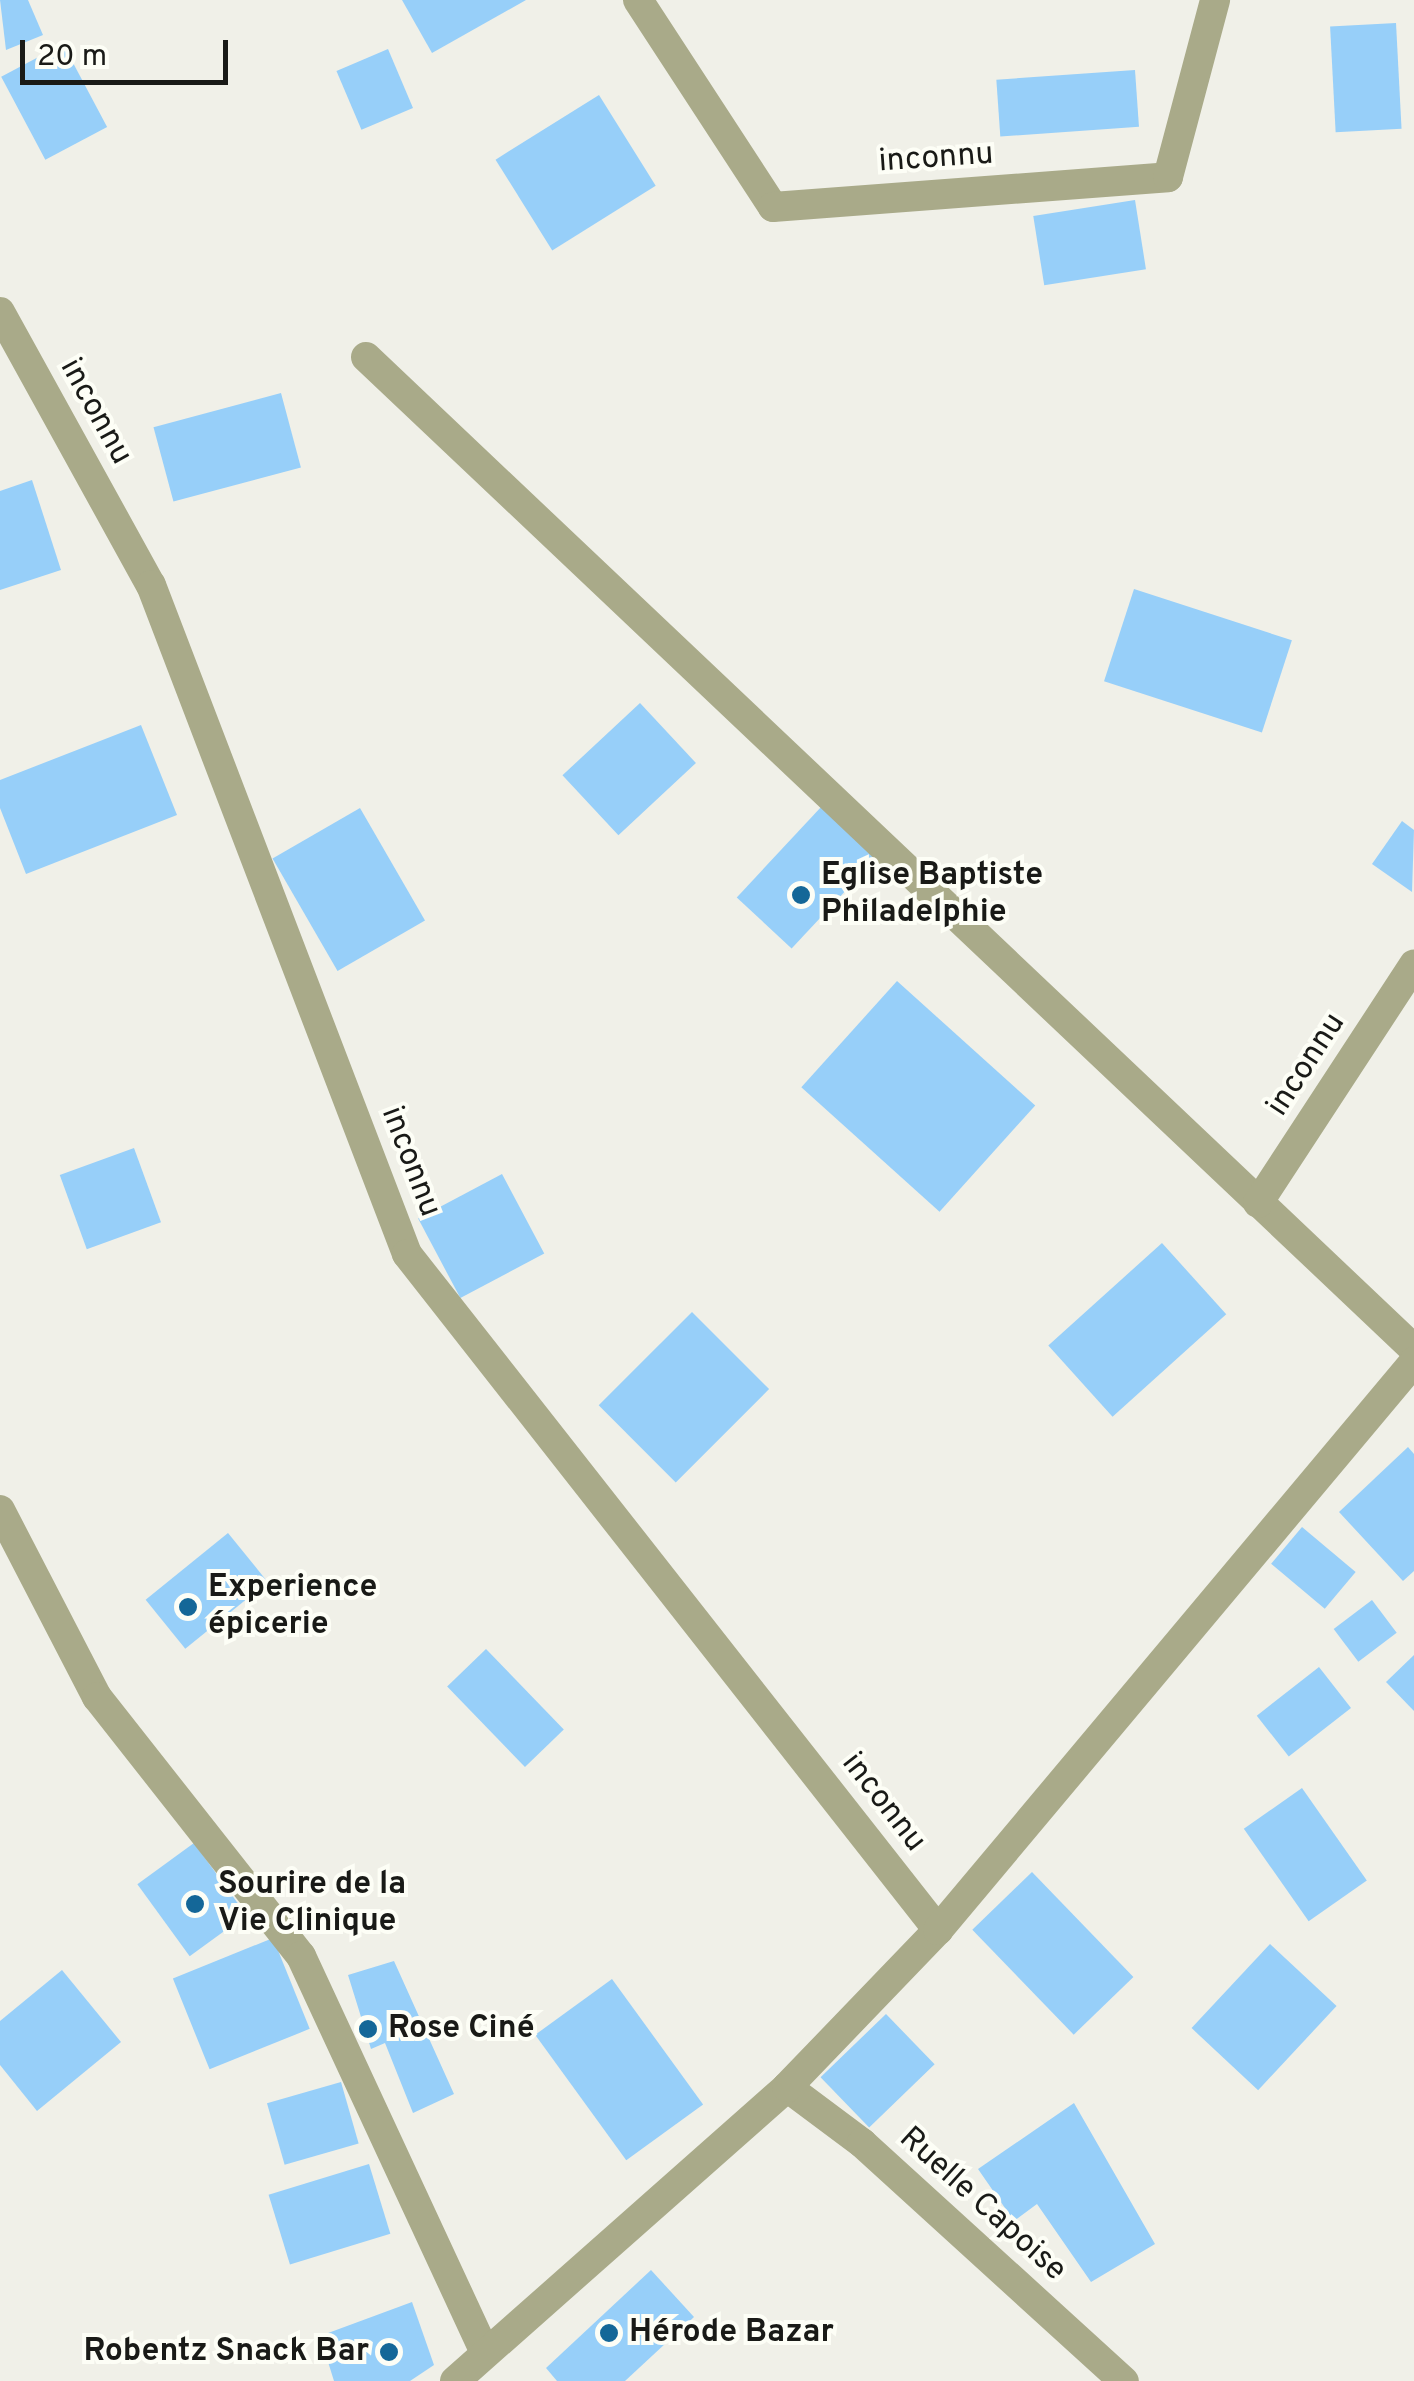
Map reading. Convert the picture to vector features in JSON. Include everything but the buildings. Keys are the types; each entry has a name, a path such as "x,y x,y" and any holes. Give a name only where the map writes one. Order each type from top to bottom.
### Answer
{"street":[{"name":"inconnu","path":"638,0 773,206 1168,177 1215,0"},
{"name":"inconnu","path":"0,312 151,585 407,1254 938,1930"},
{"path":"366,357 1414,1349"},
{"name":"inconnu","path":"1258,1202 1414,965"},
{"path":"455,2381 484,2351 787,2087 938,1930 1414,1362"},
{"path":"0,1510 97,1697 301,1956 484,2351"},
{"name":"Ruelle Capoise","path":"787,2087 862,2143 1124,2381"}],"place":[{"name":"Eglise Baptiste Philadelphie","path":"801,895"},
{"name":"Experience épicerie","path":"188,1607"},
{"name":"Sourire de la Vie Clinique","path":"195,1904"},
{"name":"Rose Ciné","path":"368,2029"},
{"name":"Hérode Bazar","path":"609,2333"},
{"name":"Robentz Snack Bar","path":"389,2352"}]}
